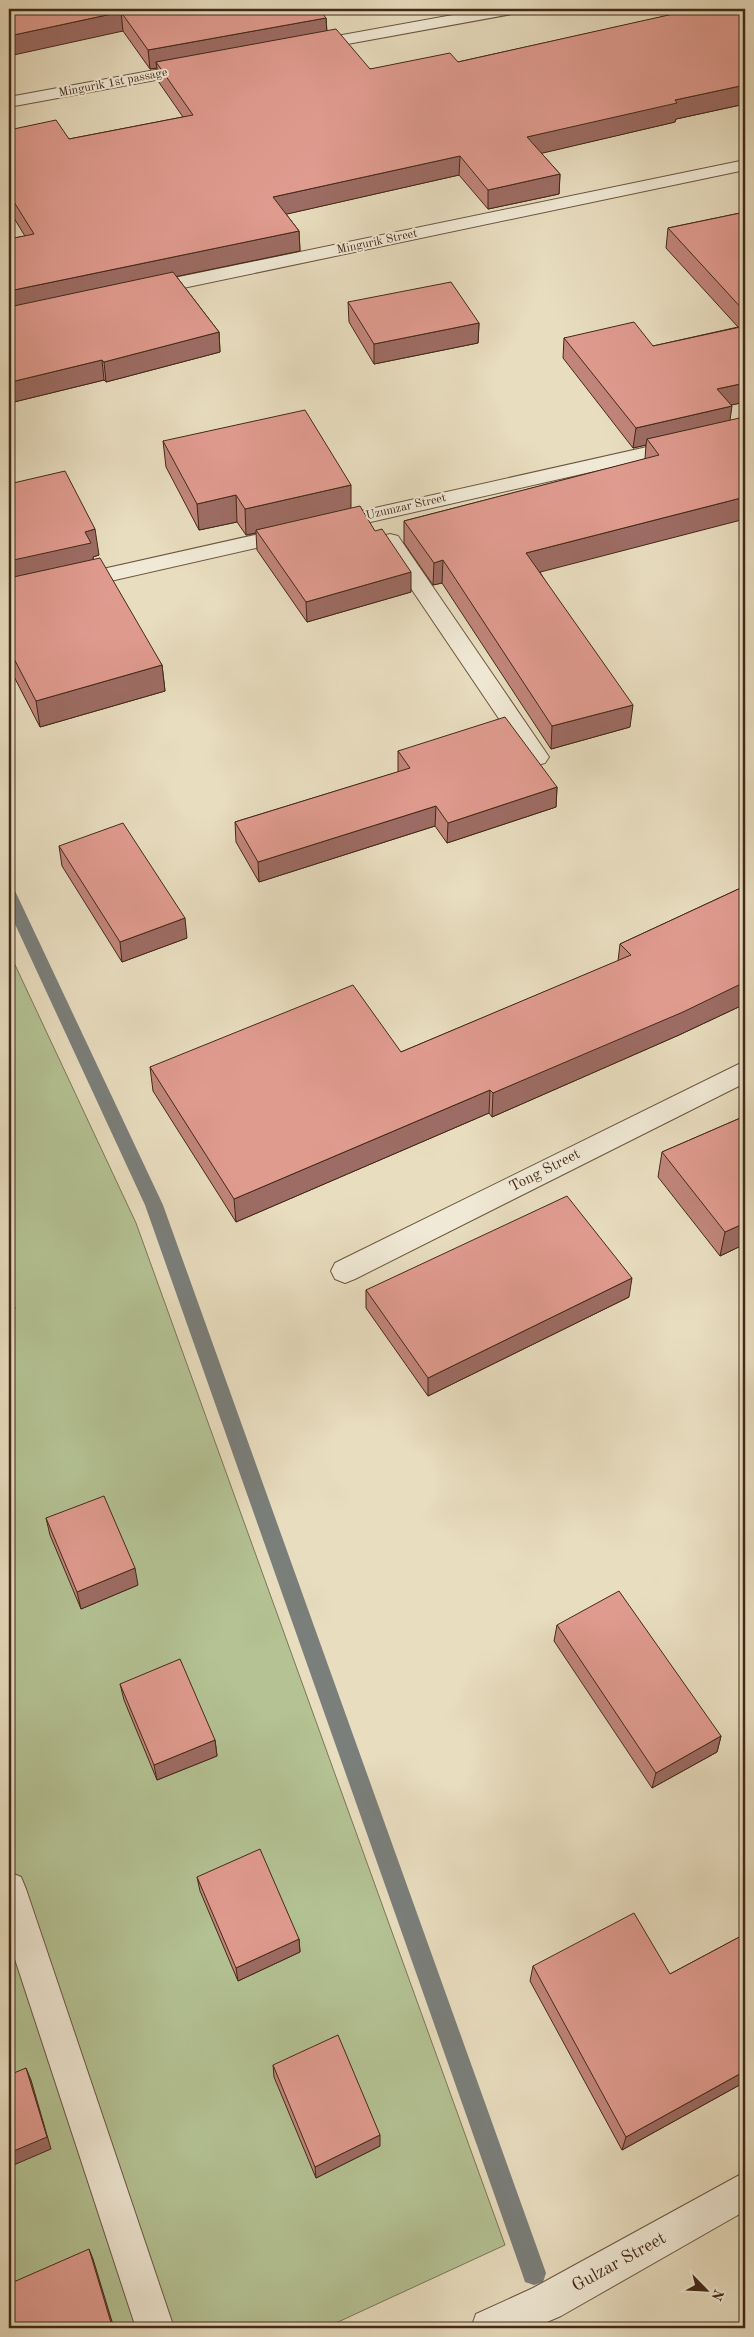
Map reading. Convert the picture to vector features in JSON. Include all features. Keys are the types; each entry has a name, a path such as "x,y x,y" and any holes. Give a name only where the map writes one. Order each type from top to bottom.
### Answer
{"street":[{"path":"289,50 512,9"},
{"name":"Mingurik 1st passage","path":"9,102 212,64"},
{"name":"Mingurik Street","path":"125,294 745,166"},
{"name":"Uzumzar Street","path":"9,597 745,431"},
{"path":"372,515 537,757"},
{"name":"Tong Street","path":"345,1271 745,1071"},
{"path":"9,1889 155,2328"},
{"name":"Gulzar Street","path":"490,2328 546,2302 745,2191"}],"green space":[{"path":"9,952 136,1223 505,2245 325,2328 9,2328"}],"building":[{"path":"9,9 319,9 326,18 148,50 121,12 9,36"},
{"path":"689,9 745,9 745,85 675,100 677,103 527,137 560,174 488,190 460,156 273,197 299,231 9,291 9,239 34,234 9,194 9,130 56,120 69,139 193,115 156,62 336,29 370,69 450,53 458,62 691,10"},
{"path":"745,212 745,312 668,228"},
{"path":"173,272 219,332 104,362 102,360 11,382 9,377 9,307"},
{"path":"451,282 479,323 374,344 348,302"},
{"path":"634,322 653,346 745,326 745,383 717,389 732,406 636,428 564,338"},
{"path":"305,410 351,485 245,509 236,495 197,504 163,441"},
{"path":"744,417 745,497 526,553 633,705 552,726 443,560 434,563 404,521 659,455 647,439"},
{"path":"65,471 95,529 85,532 91,543 9,561 9,484"},
{"path":"360,506 375,531 382,529 411,572 306,602 256,530"},
{"path":"100,558 162,665 36,701 9,649 9,578"},
{"path":"505,717 557,787 448,823 436,806 258,862 235,822 410,768 398,751"},
{"path":"123,823 185,918 120,942 59,846"},
{"path":"745,886 745,982 683,1012 493,1093 490,1090 234,1199 150,1067 353,985 401,1052 631,955 620,944"},
{"path":"745,1116 745,1223 725,1232 662,1152"},
{"path":"567,1196 632,1278 428,1378 366,1290"},
{"path":"104,1496 135,1568 77,1592 46,1518"},
{"path":"619,1591 721,1736 656,1773 557,1625"},
{"path":"180,1659 215,1740 154,1765 120,1684"},
{"path":"260,1849 299,1939 236,1968 197,1877"},
{"path":"634,1913 670,1974 745,1934 745,2071 626,2137 533,1966"},
{"path":"338,2035 380,2135 315,2167 273,2065"},
{"path":"26,2068 47,2137 9,2153 9,2075"},
{"path":"89,2249 112,2326 106,2328 9,2328 9,2284"}],"waterway":[{"path":"9,895 154,1205 534,2273"}]}
